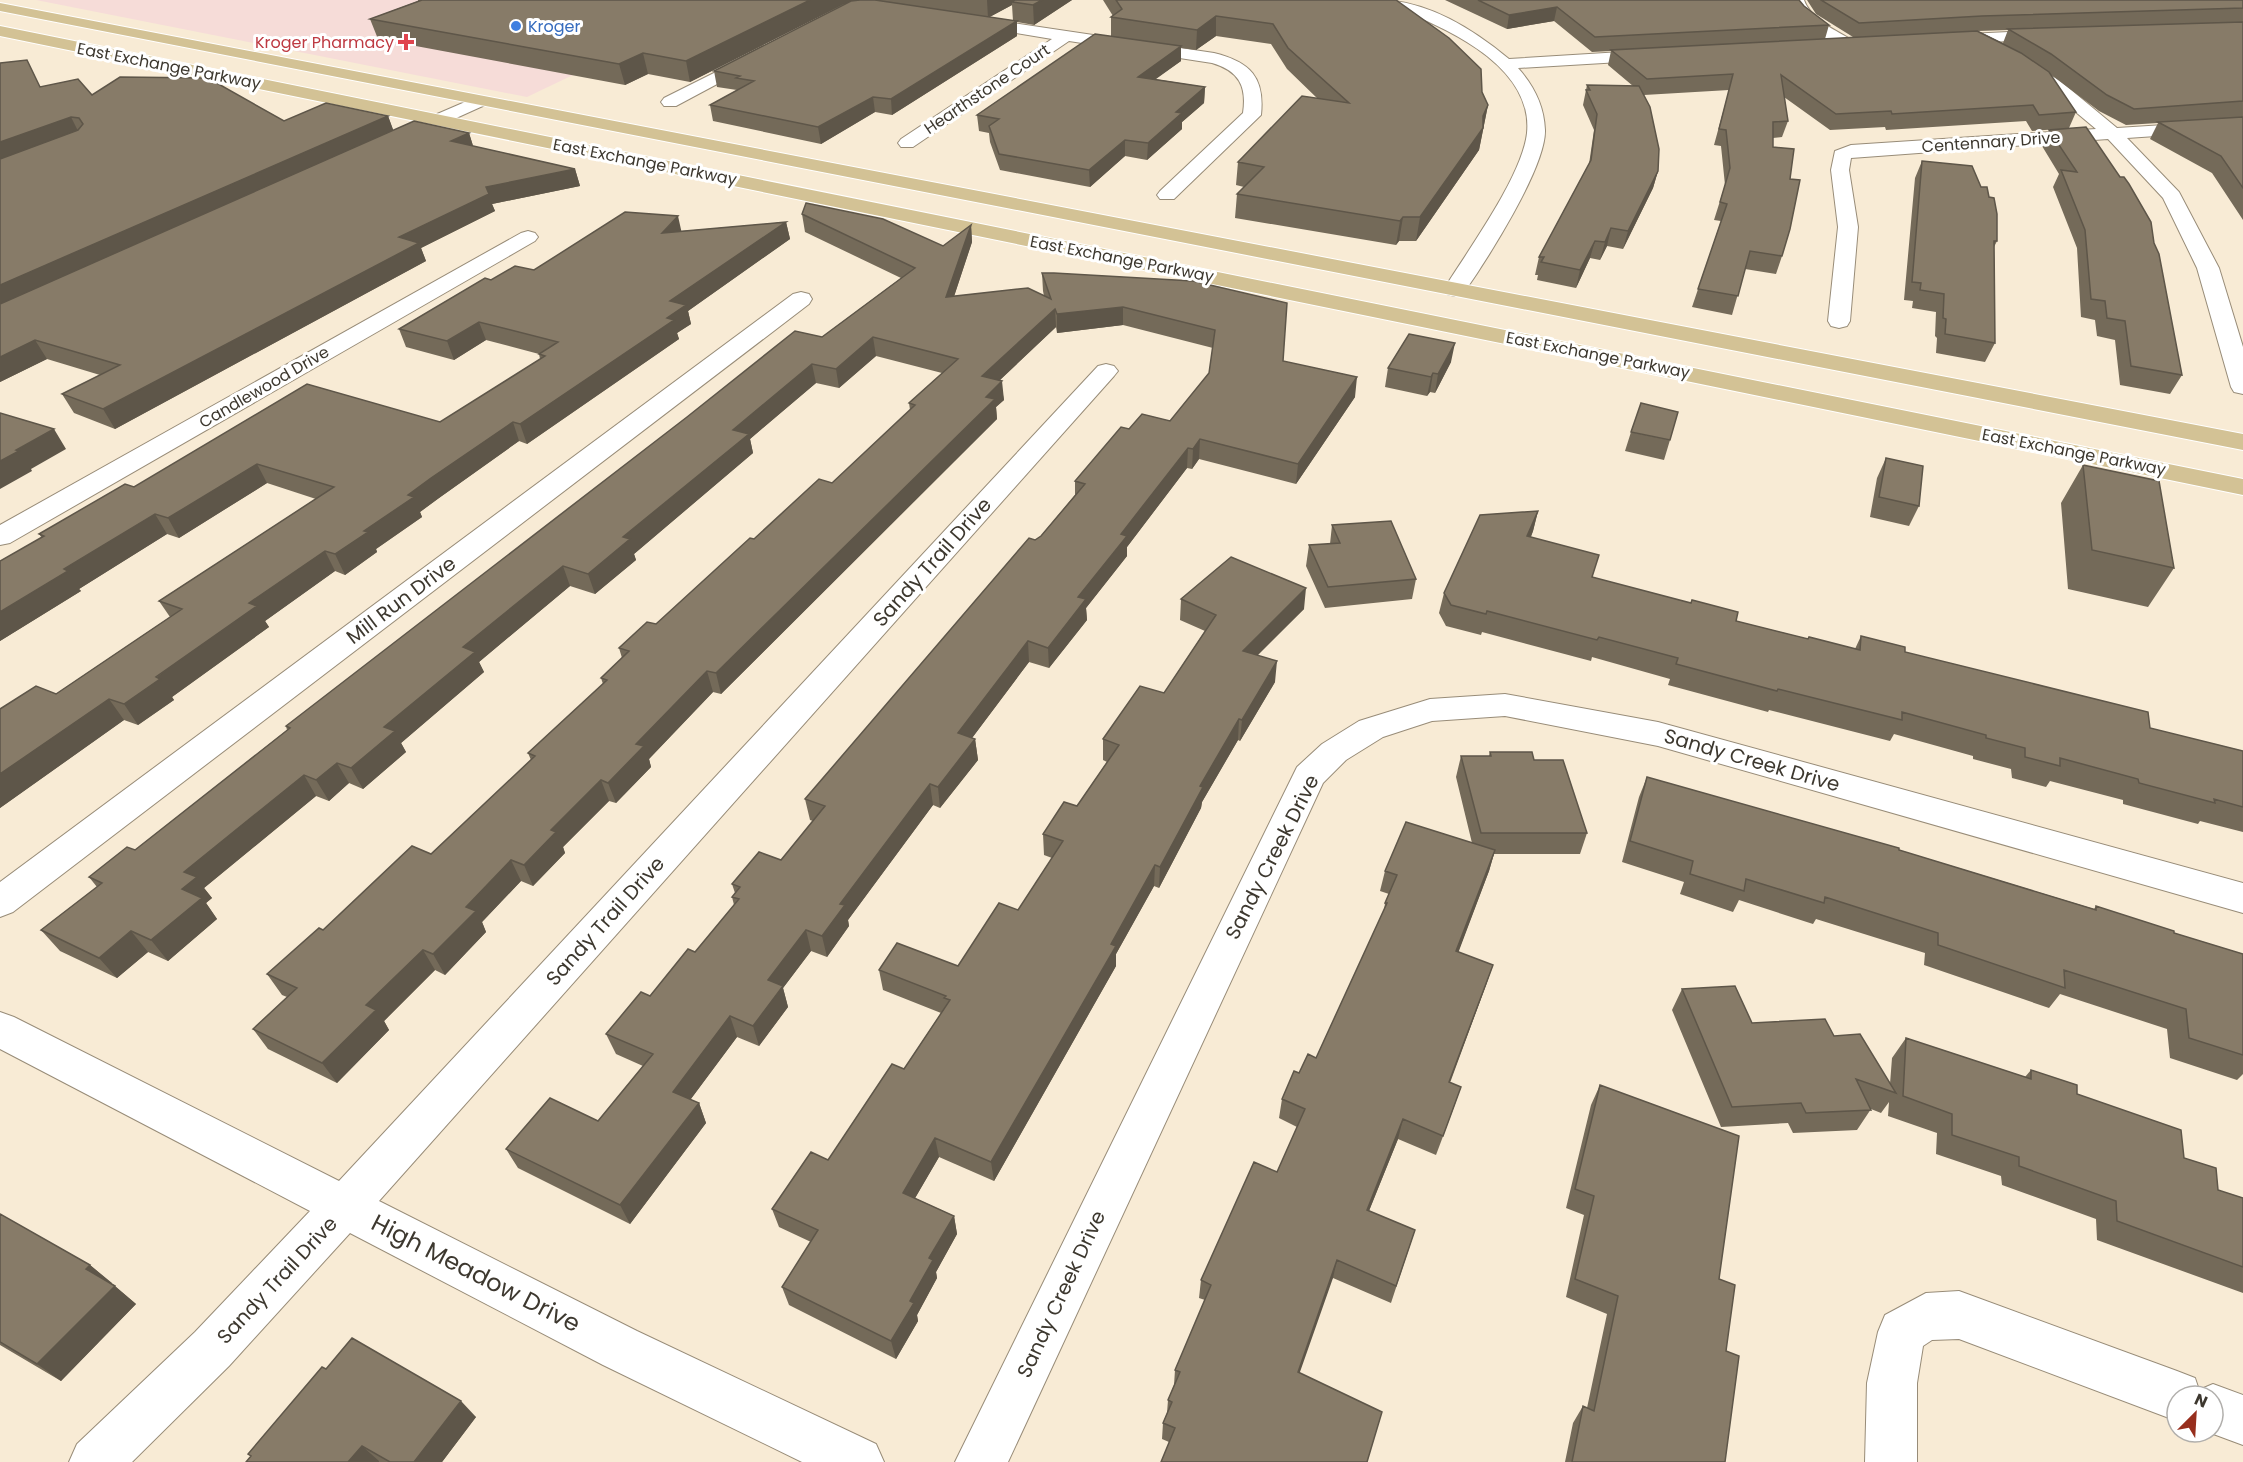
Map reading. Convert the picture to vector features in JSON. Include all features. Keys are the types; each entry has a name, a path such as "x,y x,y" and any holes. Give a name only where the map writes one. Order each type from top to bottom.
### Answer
{"main road":[{"name":"East Exchange Parkway","path":"0,7 2243,442"},
{"path":"74,47 120,31"},
{"name":"East Exchange Parkway","path":"0,32 2243,487"},
{"path":"1435,322 1455,289"}],"street":[{"path":"1386,0 1458,30 1484,46 1506,64 1520,80 1531,97 1536,115 1536,134 1521,176 1455,289"},
{"path":"1797,0 1800,9 1817,25 1854,44 1824,46"},
{"path":"992,24 1011,14"},
{"path":"959,20 1228,61 1239,67 1251,80 1255,101 1252,115 1167,195"},
{"path":"1929,40 2066,35"},
{"name":"Hearthstone Court","path":"907,143 1066,36"},
{"path":"1976,38 2022,63 2053,84 2113,134 2172,196 2208,268 2243,387"},
{"path":"670,102 775,48"},
{"path":"1506,64 1671,54"},
{"path":"390,141 479,101"},
{"name":"Centennary Drive","path":"1839,321 1848,227 1840,170 1842,155 1851,151 2243,125"},
{"name":"Candlewood Drive","path":"0,537 528,237"},
{"name":"Mill Run Drive","path":"0,902 801,299"},
{"name":"Sandy Trail Drive","path":"95,1462 212,1349 345,1206 1106,371"},
{"name":"Sandy Creek Drive","path":"981,1462 1309,776 1334,752 1371,729 1430,710 1505,705 1658,734 2243,898"},
{"name":"High Meadow Drive","path":"0,1029 620,1348 858,1462"},
{"path":"1891,1462 1892,1383 1902,1332 1926,1317 1959,1315 2165,1392"},
{"path":"2225,1413 2243,1420"}],"shaded area":[{"path":"36,0 730,0 527,97"}],"building":[{"path":"422,0 810,0 686,61 643,53 619,64 370,19"},
{"path":"875,0 1017,21 891,99 873,97 818,127 710,105 754,81 714,71 851,1"},
{"path":"1042,0 1033,5 1012,2"},
{"path":"1116,0 1396,0 1449,38 1481,69 1482,92 1488,105 1483,116 1483,128 1420,217 1403,217 1400,221 1237,194 1264,167 1238,162 1302,96 1349,103 1288,48 1273,24 1216,16 1197,30 1111,17 1122,9"},
{"path":"1478,0 1799,0 1829,25 1595,37 1557,7 1509,15"},
{"path":"1821,0 2243,0 2243,8 1982,16 1859,23"},
{"path":"2243,22 2243,101 2134,109 2107,95 2051,54 2008,29"},
{"path":"1977,31 2021,53 2049,72 2076,112 2039,115 2033,105 1892,114 1891,111 1836,114 1781,75 1788,121 1773,122 1773,147 1794,149 1790,179 1800,180 1782,256 1750,251 1738,296 1698,289 1727,204 1720,202 1730,168 1726,130 1719,129 1733,74 1647,79 1611,50"},
{"path":"1095,34 1181,46 1138,77 1205,87 1176,112 1182,113 1148,143 1125,140 1089,170 999,154 989,126 999,119 977,115"},
{"path":"27,60 40,87 78,79 92,95 120,77 208,78 284,121 326,103 388,116 0,285 0,159 78,130 83,124 79,118 71,117 0,142 0,63"},
{"path":"1587,85 1639,86 1650,107 1659,149 1658,171 1628,231 1611,228 1605,242 1595,241 1580,270 1541,262 1544,257 1539,257 1591,160 1597,114 1586,90 1590,90"},
{"path":"2243,117 2243,188 2221,156 2158,122"},
{"path":"414,121 469,133 451,141 575,169 486,187 489,194 399,237 419,243 103,409 62,394 120,365 35,340 0,357 0,304"},
{"path":"2086,127 2120,177 2124,177 2129,184 2151,222 2182,375 2131,366 2125,321 2107,318 2105,301 2091,299 2085,230 2061,170 2077,172 2049,130"},
{"path":"1922,161 1972,166 1981,187 1987,187 1989,197 1994,198 1997,214 1997,241 1994,241 1995,343 1945,334 1944,294 1920,290 1921,283 1912,282"},
{"path":"806,203 883,219 943,246 971,225 946,297 1028,288 1051,299 1042,273 1054,273 1193,281 1287,303 1283,361 1357,377 1298,464 1200,439 1193,449 1188,448 1121,534 1127,536 1078,597 1086,599 1048,648 1028,641 958,733 975,739 938,787 930,784 840,904 845,905 822,936 806,930 768,980 783,986 753,1026 730,1016 673,1092 699,1103 620,1205 506,1149 550,1098 598,1121 653,1054 606,1034 641,992 650,996 688,949 695,952 739,899 732,897 740,887 732,884 759,852 781,860 825,806 805,799 1029,538 1035,540 1041,536 1085,484 1075,481 1121,427 1129,429 1142,414 1170,421 1209,373 1215,330 1123,307 1057,314 1055,309 982,376 1002,381 986,397 995,399 716,673 707,671 636,744 644,746 608,783 601,780 551,830 556,832 524,865 511,860 466,907 476,911 433,954 423,950 366,1005 376,1010 322,1063 253,1029 297,988 267,974 319,928 323,930 412,846 431,854 535,756 528,753 607,680 601,678 629,651 619,648 647,622 656,624 819,479 832,483 915,405 909,403 958,359 873,337 836,369 812,364 733,430 749,434 623,537 630,539 588,574 563,566 463,647 475,652 384,727 395,731 351,768 337,763 316,780 304,775 184,872 197,877 182,889 202,898 151,940 131,931 99,958 41,930 102,883 89,877 127,847 135,850 290,728 286,726 795,331 822,337 915,268 802,214"},
{"path":"625,212 678,216 662,233 786,222 670,301 686,305 667,318 674,320 520,424 513,422 431,478 408,495 414,497 335,554 325,551 249,603 257,606 156,677 160,679 124,704 109,699 0,774 0,709 36,686 56,694 182,609 159,601 334,487 257,464 168,518 155,514 64,569 68,571 0,612 0,561 44,536 39,534 125,484 134,487 307,384 440,422 545,356 539,354 558,342 479,322 447,341 399,329 485,278 491,280 515,266 534,270"},
{"path":"1409,334 1455,343 1438,374 1433,373 1431,377 1388,368"},
{"path":"1641,403 1678,412 1670,440 1631,432"},
{"path":"0,413 54,429 0,461"},
{"path":"1886,458 1923,466 1919,506 1879,497"},
{"path":"2083,465 2159,481 2174,568 2092,550"},
{"path":"1538,511 1527,536 1599,555 1592,577 1691,603 1692,600 1738,612 1736,621 1808,639 1809,637 1860,650 1861,636 1905,647 1905,652 2148,712 2150,728 2243,751 2243,807 2214,799 2215,803 2139,783 2138,779 2060,758 2060,766 2025,757 2025,748 1902,712 1902,720 1778,689 1777,691 1676,664 1678,658 1599,637 1597,640 1487,611 1486,614 1451,605 1444,593 1480,515"},
{"path":"1391,521 1416,579 1328,587 1309,545 1340,543 1332,525"},
{"path":"1231,557 1306,588 1243,651 1277,661 1242,720 1239,719 1200,786 1203,787 1160,867 1155,865 1111,944 1116,946 991,1162 935,1138 903,1193 954,1216 929,1258 933,1260 910,1301 914,1303 891,1341 782,1287 818,1230 772,1209 811,1152 828,1160 892,1064 904,1069 950,1000 944,998 946,996 879,970 897,943 958,966 999,903 1018,910 1063,841 1043,834 1064,802 1077,806 1119,745 1103,739 1140,686 1164,693 1216,615 1181,599"},
{"path":"1490,752 1532,752 1534,760 1563,760 1587,833 1481,833 1461,756 1491,756"},
{"path":"1647,777 1899,848 1899,850 2096,910 2096,906 2243,954 2243,1055 2189,1038 2186,1009 2064,970 2065,988 1938,945 1938,933 1825,897 1824,903 1746,879 1744,891 1690,874 1693,861 1630,841"},
{"path":"1406,822 1495,850 1456,951 1493,965 1449,1082 1461,1087 1443,1136 1403,1119 1367,1210 1415,1230 1396,1286 1337,1260 1298,1372 1382,1412 1367,1462 1161,1462 1175,1428 1163,1423 1172,1402 1168,1400 1180,1372 1175,1370 1211,1285 1201,1280 1254,1162 1277,1172 1305,1109 1282,1099 1294,1071 1299,1073 1308,1054 1316,1058 1387,903 1385,903 1397,875 1385,871"},
{"path":"1735,986 1752,1023 1825,1019 1834,1036 1860,1034 1896,1093 1856,1079 1871,1110 1806,1113 1801,1103 1732,1107 1682,989"},
{"path":"1906,1038 2031,1079 2031,1070 2077,1085 2077,1094 2181,1130 2184,1158 2216,1168 2218,1190 2243,1198 2243,1267 2117,1221 2116,1201 2019,1166 2019,1157 1952,1135 1952,1114 1903,1096"},
{"path":"1600,1085 1739,1136 1719,1279 1735,1285 1726,1351 1739,1356 1725,1462 1572,1462 1583,1406 1594,1411 1618,1296 1575,1279 1594,1196 1575,1189"},
{"path":"0,1214 90,1265 86,1269 115,1286 37,1364 0,1342"},
{"path":"352,1338 461,1401 414,1462 390,1462 362,1446 348,1462 246,1462 251,1456 248,1454 322,1367 326,1369"}],"place":[{"name":"Kroger","path":"516,26"},
{"name":"Kroger Pharmacy","path":"406,42"}]}
